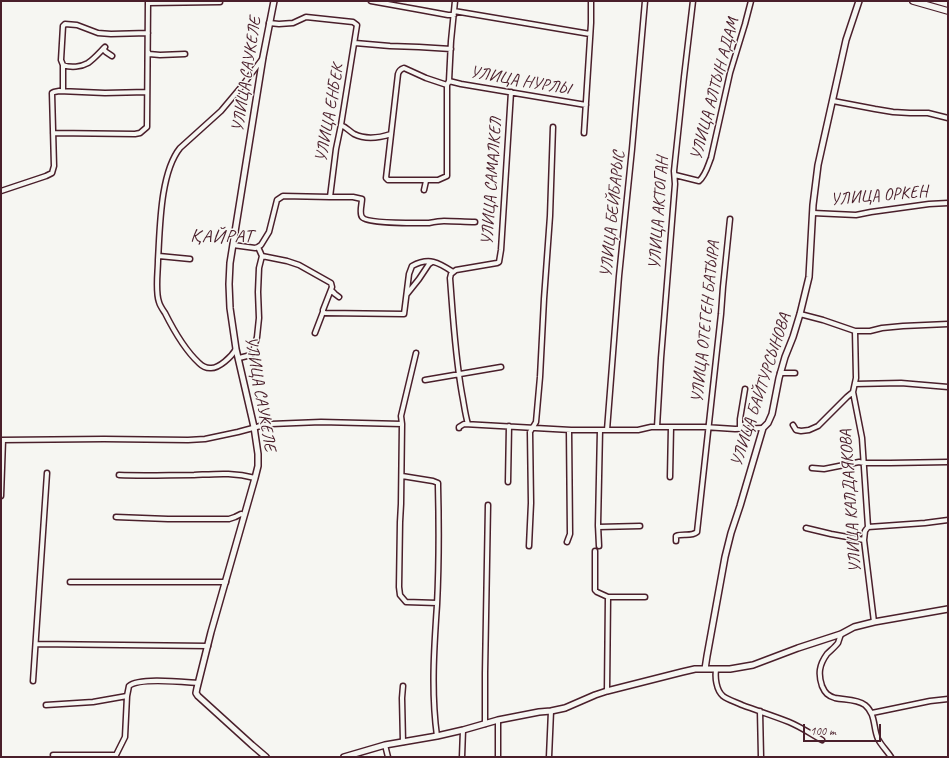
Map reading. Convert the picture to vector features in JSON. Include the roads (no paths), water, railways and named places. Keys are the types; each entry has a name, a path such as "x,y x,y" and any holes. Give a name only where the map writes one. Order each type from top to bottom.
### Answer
{"main road":[{"path":"913,1 948,11"}],"street":[{"name":"УЛИЦА САУКЕЛЕ","path":"266,757 252,746 196,693 211,632 258,466 258,454 254,427 236,349 230,308 229,284 230,263 274,1"},
{"path":"371,1 448,15 454,13 590,34"},
{"path":"341,125 346,127 354,134 365,138 383,137 391,134 386,179 390,181 438,180 447,176 448,83 455,1"},
{"path":"584,133 591,1"},
{"name":"УЛИЦА БЕЙБАРЫС","path":"607,430 619,276 645,1"},
{"name":"УЛИЦА АКТОГАН","path":"657,427 675,175 674,171 692,1"},
{"name":"УЛИЦА АЛТЫН АДАМ","path":"675,175 699,181 706,171 711,158 730,73 746,24 751,1"},
{"name":"УЛИЦА БАЙТУРСЫНОВА","path":"705,669 728,545 763,428 768,423 772,414 784,357 793,337 809,277 818,165 846,40 858,1"},
{"path":"53,133 140,133 147,126 148,2 220,2"},
{"path":"270,23 293,23 306,17 353,22 357,25 355,42"},
{"path":"63,91 63,65 61,60 63,26 65,24 77,25 98,33 111,34 148,32"},
{"name":"УЛИЦА ЕНБЕК","path":"330,197 336,150 355,42 390,46 451,49"},
{"path":"63,65 67,67 78,67 88,63 104,48 106,52 112,56"},
{"path":"148,52 149,54 160,55 185,54"},
{"path":"236,349 232,355 216,367 211,368 203,366 185,347 158,302 157,286 161,211 170,167 175,154 221,111 264,57"},
{"name":"УЛИЦА НУРЛЫ","path":"391,134 398,74 401,69 404,68 442,84 462,84 586,105"},
{"path":"1,191 52,173 54,166 52,93 63,91 105,93 147,92"},
{"name":"УЛИЦА САМАЛКЕЛ","path":"453,272 456,270 499,262 511,92"},
{"path":"833,101 893,112 928,113 948,118"},
{"path":"529,546 531,503 530,432 536,422 540,377 550,216 553,128"},
{"path":"424,190 426,181"},
{"path":"233,245 258,247 269,232 277,200 283,196 353,197 362,199 362,217 363,219 370,220 386,222 475,222"},
{"name":"УЛИЦА ОРКЕН","path":"813,213 856,215 928,204 948,204"},
{"name":"УЛИЦА ОТЕГЕН БАТЫРА","path":"676,541 676,536 694,534 697,532 730,219"},
{"path":"239,358 251,355 257,337 259,318 259,268 262,256 258,247"},
{"path":"159,256 190,259"},
{"path":"262,256 299,265 331,283 332,286 323,310 324,312 315,332"},
{"path":"407,295 429,264 433,261"},
{"path":"324,312 404,314 409,274 412,266 418,263 436,261 453,272 450,278 458,374 468,424"},
{"path":"331,290 339,297"},
{"path":"800,314 855,331 903,326 948,324"},
{"name":"УЛИЦА КАЛДАЯКОВА","path":"855,331 856,378 853,392 862,438 868,527 865,531 864,540 874,622"},
{"path":"416,353 401,416 402,476 399,587 400,595 406,602 437,603"},
{"path":"425,380 501,367"},
{"path":"780,374 795,374"},
{"path":"855,384 901,384 948,387"},
{"path":"740,429 740,419 745,389"},
{"path":"793,425 796,430 801,431 809,430 818,426 853,392"},
{"path":"1,496 2,440 188,440 205,439 271,424 321,422 402,424"},
{"path":"459,428 461,425 468,424 569,430 638,430 651,427 708,427 740,429 763,428"},
{"path":"508,482 509,426"},
{"path":"670,477 671,427"},
{"path":"567,542 570,534 569,430"},
{"path":"599,546 600,430"},
{"path":"812,468 824,469 859,462 948,462"},
{"path":"33,681 47,473"},
{"path":"119,475 232,473 255,478"},
{"path":"402,476 438,483 439,522 434,695 438,736"},
{"path":"485,724 484,679 488,505"},
{"path":"116,517 229,519 240,514 244,515"},
{"path":"868,527 948,520"},
{"path":"598,527 640,526"},
{"path":"806,528 864,540"},
{"path":"595,551 595,590 597,592 608,597 645,597"},
{"path":"70,582 226,582"},
{"path":"607,691 608,597"},
{"path":"344,757 385,745 438,736 498,720 565,708 595,694 695,669 716,670 761,663 798,648 841,634 854,627 948,609"},
{"path":"841,634 837,643 822,663 819,671 821,683 826,694 842,699 860,702 866,706 872,713 879,740 891,757"},
{"path":"36,644 208,646"},
{"path":"716,670 719,692 723,696 732,701 794,724 822,740"},
{"path":"53,755 116,756 125,737 128,686 132,684 159,681 198,683"},
{"path":"403,686 403,742"},
{"path":"46,705 93,702 127,696"},
{"path":"872,713 930,701 948,699"},
{"path":"549,757 551,711"},
{"path":"760,711 761,757"},
{"path":"498,720 498,757"},
{"path":"462,757 463,730"},
{"path":"385,745 388,757"}],"district":[{"name":"ҚАЙРАТ","path":"222,237"}]}
